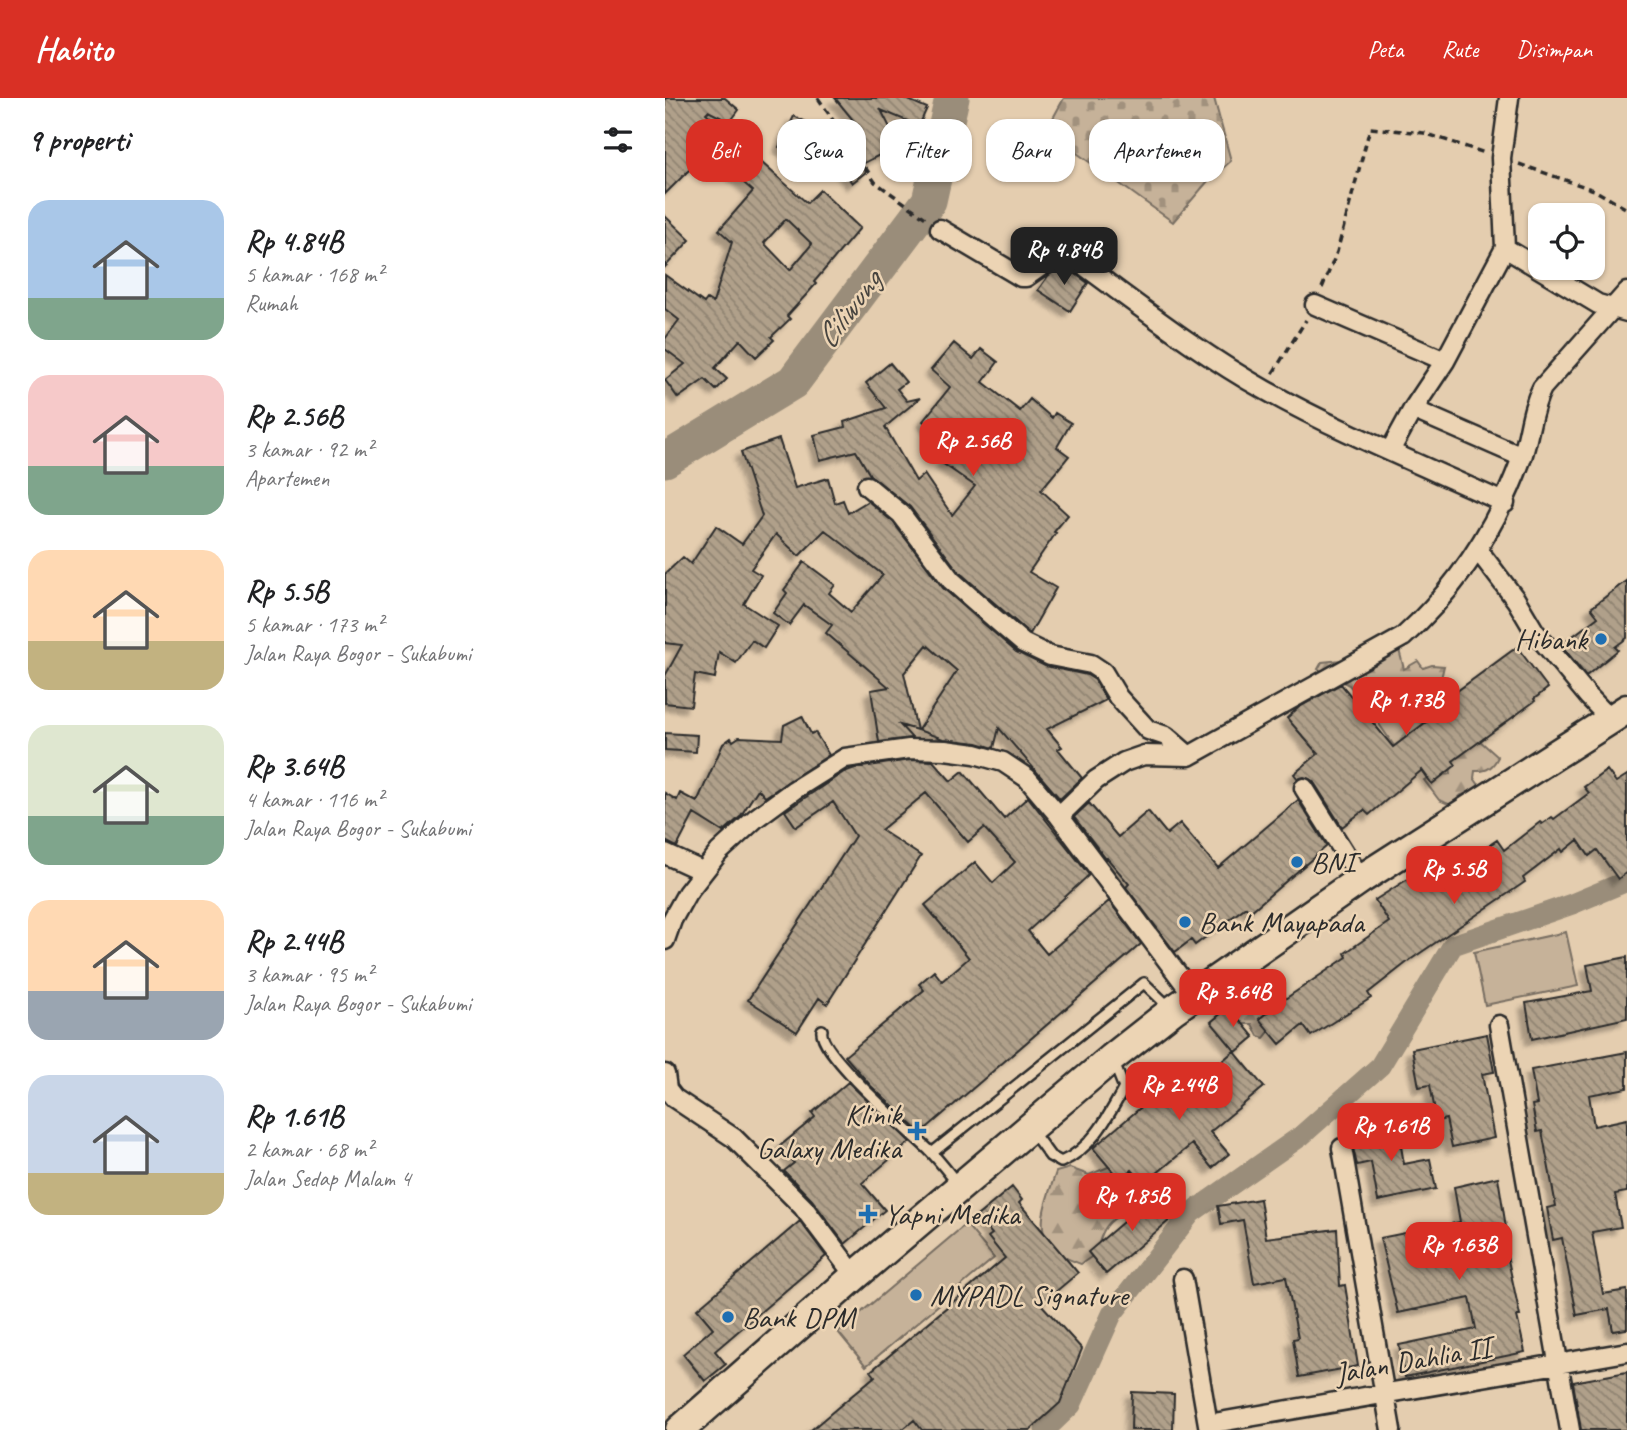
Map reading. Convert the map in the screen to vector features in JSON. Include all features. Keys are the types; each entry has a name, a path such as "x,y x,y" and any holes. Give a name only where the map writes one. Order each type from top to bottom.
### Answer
{"highway":[{"path":"680,1430 855,1276 1112,1058 1184,1003 1361,880 1619,715"}],"street":[{"path":"1390,451 1413,409 1445,361 1505,248 1501,158 1509,98"},
{"path":"940,229 1021,277 1060,253 1068,254 1192,344 1262,389 1331,425 1505,503"},
{"path":"1505,248 1598,304 1620,310"},
{"path":"1059,816 1096,779 1123,762 1144,755 1189,756 1403,637 1431,612 1478,550 1505,503 1522,457 1534,404 1542,388 1620,310 1627,292"},
{"path":"1315,305 1445,361"},
{"path":"1419,412 1522,457"},
{"path":"867,485 901,514 951,580 1023,642 1050,656 1081,661 1103,672 1118,697 1148,730 1166,736 1189,756"},
{"path":"1478,550 1516,600 1535,632 1588,696 1619,715"},
{"path":"665,940 672,920 702,871 756,818 794,790 845,758 909,748 945,750 975,754 1003,762 1027,778 1059,816 1184,1003"},
{"path":"1304,788 1361,880"},
{"path":"665,854 702,871"},
{"path":"1499,1025 1570,1430"},
{"path":"665,1074 667,1089 674,1098 734,1138 803,1207 855,1276"},
{"path":"1342,1148 1391,1430"},
{"path":"1183,1279 1208,1427"},
{"name":"Jalan Dahlia II","path":"1208,1427 1627,1352"}],"lane":[{"path":"932,1153 1144,983 1184,1003"},
{"path":"822,1030 822,1039 839,1064 932,1153 961,1188"},
{"path":"1030,1129 1050,1156 1061,1162 1075,1156 1109,1115 1124,1088 1112,1058"}],"path":[{"path":"818,98 876,182 940,229"},
{"path":"1262,389 1315,305 1337,252 1370,128 1425,133 1594,190 1627,209"}],"green space":[{"path":"1064,98 1214,98 1220,119 1089,119 1089,162 1075,152 1075,119 1053,119"},
{"path":"1225,139 1231,161 1225,166"},
{"path":"1117,182 1207,182 1173,222"},
{"path":"1398,646 1404,669 1418,661 1423,668 1432,665 1444,666 1439,687 1444,688 1446,700 1431,708 1432,716 1425,719 1418,744 1399,753 1377,721 1381,710 1370,698 1362,700 1349,685 1318,669 1322,662 1362,658"},
{"path":"1479,740 1498,757 1489,768 1475,771 1474,778 1481,788 1461,795 1451,805 1439,800 1424,780 1432,776 1451,774 1448,750"},
{"path":"1566,932 1578,986 1485,1005 1474,952"},
{"path":"1256,990 1275,999 1278,1011 1277,1020 1264,1038 1258,1036 1252,1024 1239,1024 1229,1010 1234,1002"},
{"path":"1113,1165 1119,1171 1122,1191 1135,1185 1150,1189 1149,1209 1128,1213 1113,1220 1103,1232 1097,1253 1081,1264 1058,1254 1048,1243 1043,1224 1043,1213 1056,1172 1070,1168 1089,1175"},
{"name":"MYPADL Signature","path":"966,1224 994,1258 866,1366 838,1332"}],"building":[{"path":"665,98 725,98 739,110 732,119 724,119 708,111 706,113 713,119 686,119 686,173 665,194"},
{"path":"835,98 904,98 927,108 922,119 902,119 881,110 886,119 880,119 880,155 866,162 866,119 852,119"},
{"path":"763,164 777,176 777,182 783,182 807,203 820,190 860,228 787,316 790,319 771,337 774,340 756,357 740,340 715,368 727,379 716,390 705,379 678,398 665,380 685,364 665,349 665,339 679,320 665,309 665,275 704,303 707,299 713,303 732,242 719,230 753,191 743,182 763,182","holes":["786,219 812,244 790,270 764,243"]},
{"path":"665,216 690,240 665,267"},
{"path":"1063,265 1088,283 1070,311 1038,290 1048,276"},
{"path":"954,343 973,359 981,349 998,362 983,382 1020,411 1030,399 1052,418 1055,413 1071,423 1057,447 1069,456 1041,490 1068,515 1029,572 1056,588 1030,634 959,572 910,507 870,475 856,451 820,460 814,435 845,427 844,422 886,408 866,383 890,363 906,382 897,389 907,401 920,398 885,427 916,481 924,474 952,515 975,486 942,463 954,446 923,421 950,387 931,370"},
{"path":"779,439 795,488 828,478 835,503 843,500 848,513 868,501 893,522 943,588 1016,652 1045,666 1087,675 1095,680 1106,700 1047,729 1062,747 1058,749 1082,778 1060,799 999,728 994,748 943,739 918,730 957,671 927,645 904,673 917,730 900,725 912,738 879,742 871,690 889,687 826,633 832,625 804,605 789,625 773,613 787,593 784,590 804,562 835,585 829,593 851,612 883,575 825,530 799,556 776,534 751,569 761,575 744,604 778,626 764,648 752,640 736,663 719,652 715,678 695,674 691,706 665,703 665,676 682,645 665,643 665,574 683,557 691,564 716,526 742,544 762,516 741,452"},
{"path":"1627,580 1627,638 1615,647 1618,650 1586,676 1561,645 1598,617 1591,608"},
{"path":"1517,647 1548,688 1534,699 1535,701 1453,761 1456,765 1432,784 1422,770 1369,815 1364,810 1342,827 1313,781 1304,777 1298,779 1294,774 1318,754 1287,718 1298,708 1341,684 1393,747 1430,719 1426,714"},
{"path":"802,716 811,734 815,732 829,755 765,797 758,789 740,817 723,832 694,814 677,847 665,841 665,793 677,800 680,793 697,802 723,744 731,738 733,741 739,737 782,739 784,725"},
{"path":"665,733 697,735 696,752 665,750"},
{"path":"910,760 933,761 951,781 963,771 1004,819 1028,797 1089,875 1028,931 1047,954 1109,901 1141,944 921,1133 871,1086 845,1056 924,990 919,984 934,971 942,981 969,958 925,905 975,862 993,883 1015,862 984,828 968,842 926,793 881,830 921,856 827,1004 819,998 797,1032 748,1000 855,836 833,802 796,827 785,811 844,772"},
{"path":"1607,770 1616,782 1627,775 1627,872 1618,879 1597,850 1589,856 1578,840 1563,852 1561,849 1523,878 1525,882 1410,960 1368,993 1371,998 1311,1036 1303,1025 1280,1044 1259,1019 1347,957 1345,953 1389,922 1375,900 1411,877 1421,892 1497,840 1504,850 1540,822 1542,824 1552,817 1554,819 1589,793 1584,787"},
{"path":"1298,800 1327,846 1250,912 1246,907 1195,945 1191,940 1175,952 1126,887 1129,884 1074,817 1089,803 1118,837 1148,811 1167,834 1180,823 1218,868"},
{"path":"1627,957 1627,1018 1532,1039 1526,1003 1592,991 1587,965"},
{"path":"1229,1007 1254,1037 1236,1052 1211,1022"},
{"path":"1487,1034 1494,1072 1482,1074 1494,1138 1452,1147 1446,1119 1437,1121 1430,1085 1419,1087 1412,1049"},
{"path":"1234,1051 1264,1087 1210,1132 1229,1154 1212,1168 1192,1144 1144,1184 1132,1170 1120,1180 1093,1148 1153,1097 1147,1091 1164,1077 1180,1096"},
{"path":"1627,1052 1627,1088 1589,1095 1594,1126 1627,1119 1627,1192 1615,1194 1621,1227 1592,1232 1603,1294 1627,1290 1627,1329 1613,1331 1609,1309 1577,1315 1562,1238 1553,1240 1547,1208 1556,1206 1542,1131 1537,1132 1532,1105 1537,1104 1531,1070"},
{"path":"848,1082 910,1142 862,1183 885,1210 845,1244 812,1200 784,1171 794,1163 780,1146 815,1117 812,1113"},
{"path":"1397,1122 1404,1164 1430,1159 1436,1189 1378,1201 1371,1162 1357,1165 1349,1131"},
{"path":"1498,1177 1508,1240 1504,1241 1525,1352 1405,1377 1399,1345 1476,1329 1470,1298 1398,1313 1380,1238 1460,1222 1454,1187"},
{"path":"1012,1187 1022,1200 1019,1203 1078,1273 1041,1304 1082,1349 1060,1403 1030,1430 922,1430 914,1420 902,1430 811,1430 875,1376 871,1371 1005,1258 988,1237 992,1234 977,1216"},
{"path":"1158,1192 1177,1214 1106,1274 1088,1252"},
{"path":"1260,1199 1266,1238 1337,1229 1340,1286 1345,1285 1358,1366 1299,1377 1293,1339 1298,1338 1286,1277 1254,1283 1243,1220 1221,1224 1218,1206"},
{"path":"800,1221 826,1256 715,1351 726,1364 705,1381 683,1354 713,1328 697,1309"},
{"path":"1627,1372 1627,1430 1581,1430 1573,1382"},
{"path":"1132,1392 1174,1394 1173,1430 1131,1430"}],"waterway":[{"name":"Ciliwung","path":"665,460 793,382 929,201 952,98"},
{"path":"1045,1430 1071,1405 1112,1314 1191,1213 1301,1136 1380,1066 1453,945 1572,904 1627,881"}],"place":[{"name":"Hibank","path":"1601,639"},
{"name":"BNI","path":"1297,862"},
{"name":"Bank Mayapada","path":"1185,922"},
{"name":"Klinik Galaxy Medika","path":"917,1131"},
{"name":"Yapni Medika","path":"868,1214"},
{"name":"MYPADL Signature","path":"916,1295"},
{"name":"Bank DPM","path":"728,1317"}]}
